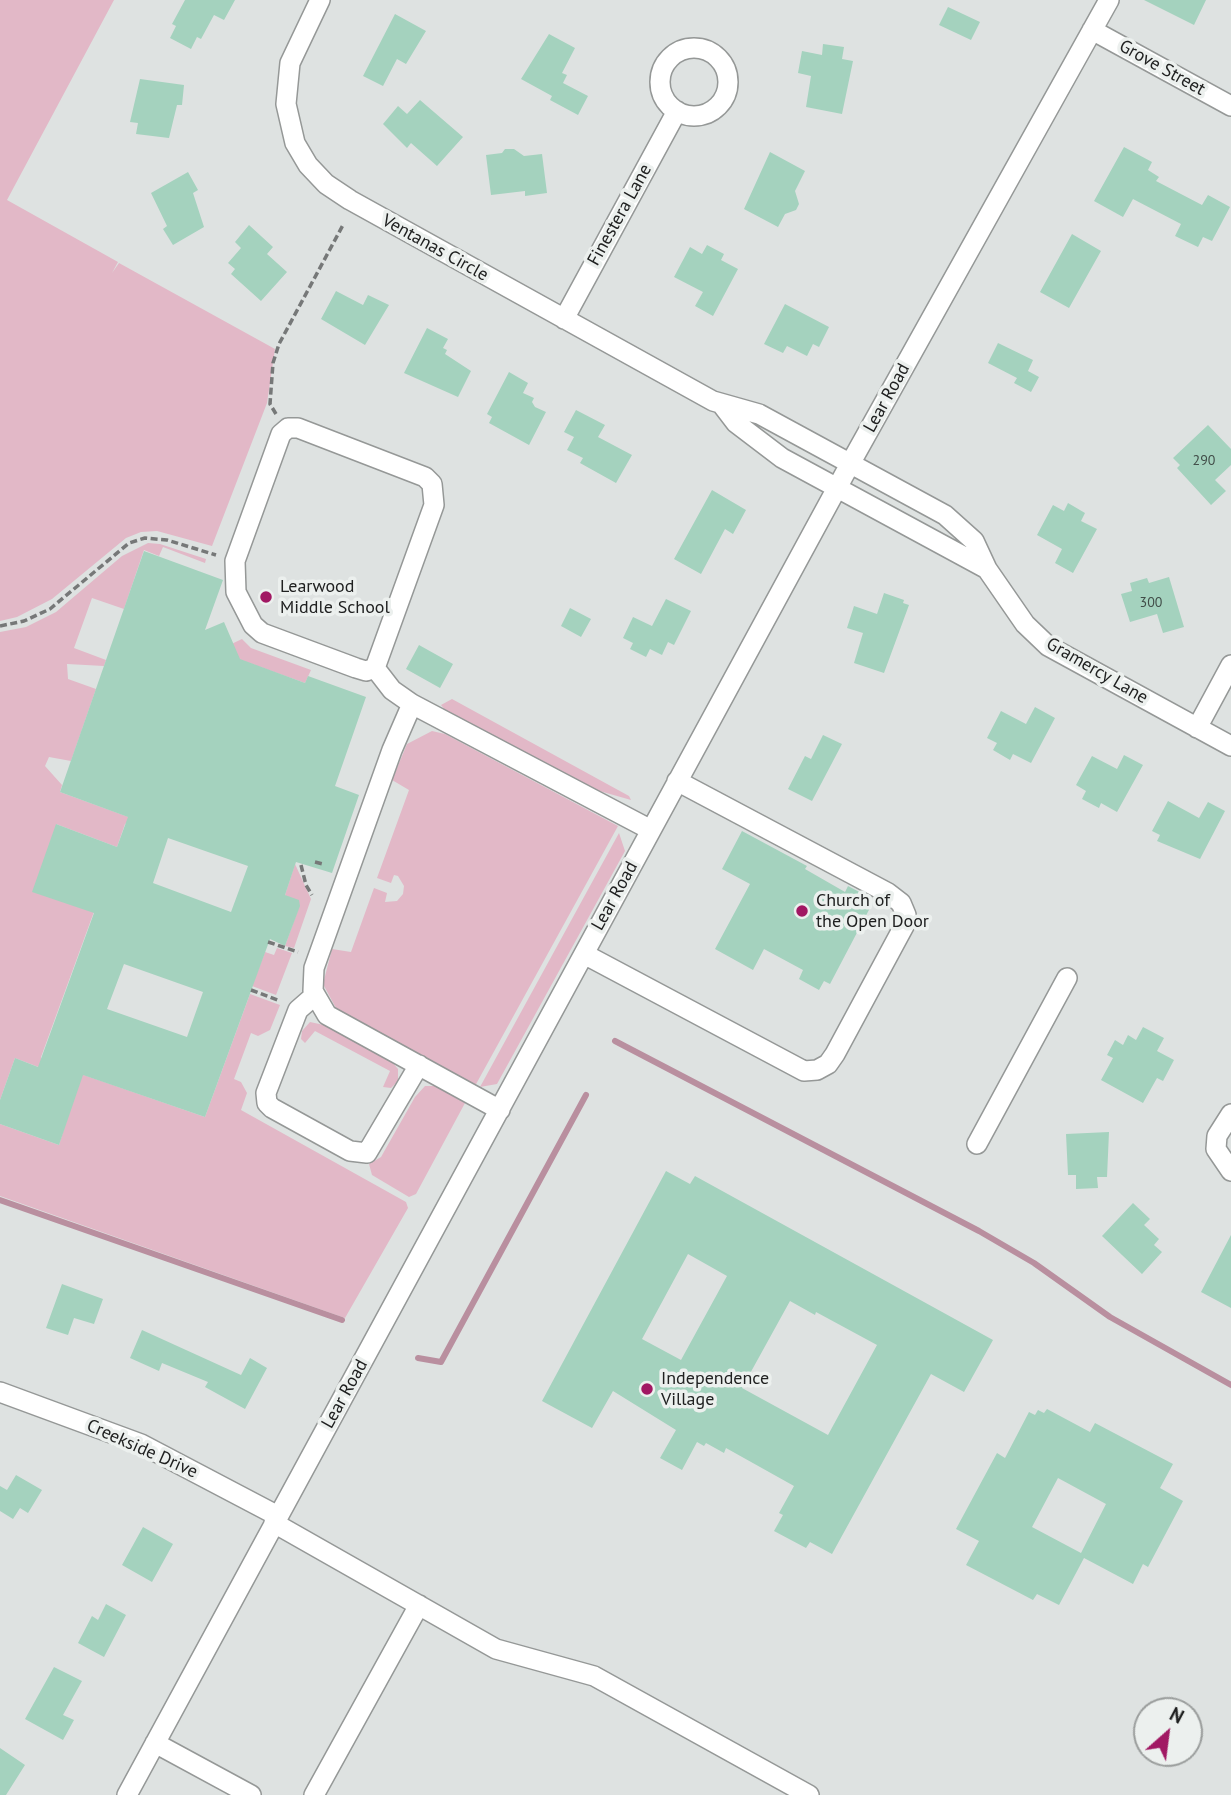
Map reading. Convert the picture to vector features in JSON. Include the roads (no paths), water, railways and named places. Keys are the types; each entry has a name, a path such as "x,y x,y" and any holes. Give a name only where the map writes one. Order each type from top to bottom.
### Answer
{"street":[{"name":"Ventanas Circle","path":"320,0 298,39 286,83 289,124 309,165 326,184 350,200 723,406 738,407 759,414 850,464"},
{"name":"Lear Road","path":"127,1795 850,464 1110,0"},
{"name":"Grove Street","path":"1093,30 1231,106"},
{"name":"Finestera Lane","path":"564,319 677,111"},
{"name":"Ventanas Circle","path":"723,406 736,424 755,440 837,488"},
{"path":"298,428 425,477 432,484 434,505 375,668 366,671 356,668 262,633 253,625 236,592 235,561 281,434 285,430 298,428"},
{"name":"Gramercy Lane","path":"850,464 962,527 974,541 987,569 1025,624 1048,646 1231,746"},
{"name":"Gramercy Lane","path":"837,488 987,569"},
{"path":"1197,728 1231,665"},
{"path":"375,668 392,690 412,704 651,830"},
{"path":"412,704 314,968 314,996 327,1015 500,1110"},
{"path":"584,954 804,1071 817,1070 828,1064 835,1054 904,926 906,915 901,903 888,893 677,781"},
{"path":"977,1144 1067,978"},
{"path":"314,996 298,1010 266,1093 267,1103 272,1108 350,1151 367,1153 419,1065"},
{"path":"1231,1114 1217,1136 1216,1149 1231,1171"},
{"name":"Creekside Drive","path":"0,1392 141,1444 496,1649 594,1676 809,1795"},
{"path":"314,1795 419,1605"},
{"path":"155,1743 251,1795"}],"waterway":[{"path":"615,1041 979,1231 1034,1263 1110,1317 1231,1385"},
{"path":"418,1358 441,1362 586,1095"},
{"path":"0,1200 342,1320"}],"place":[{"name":"Learwood Middle School","path":"266,597"},
{"name":"Church of the Open Door","path":"802,911"},
{"name":"Independence Village","path":"647,1389"}]}
